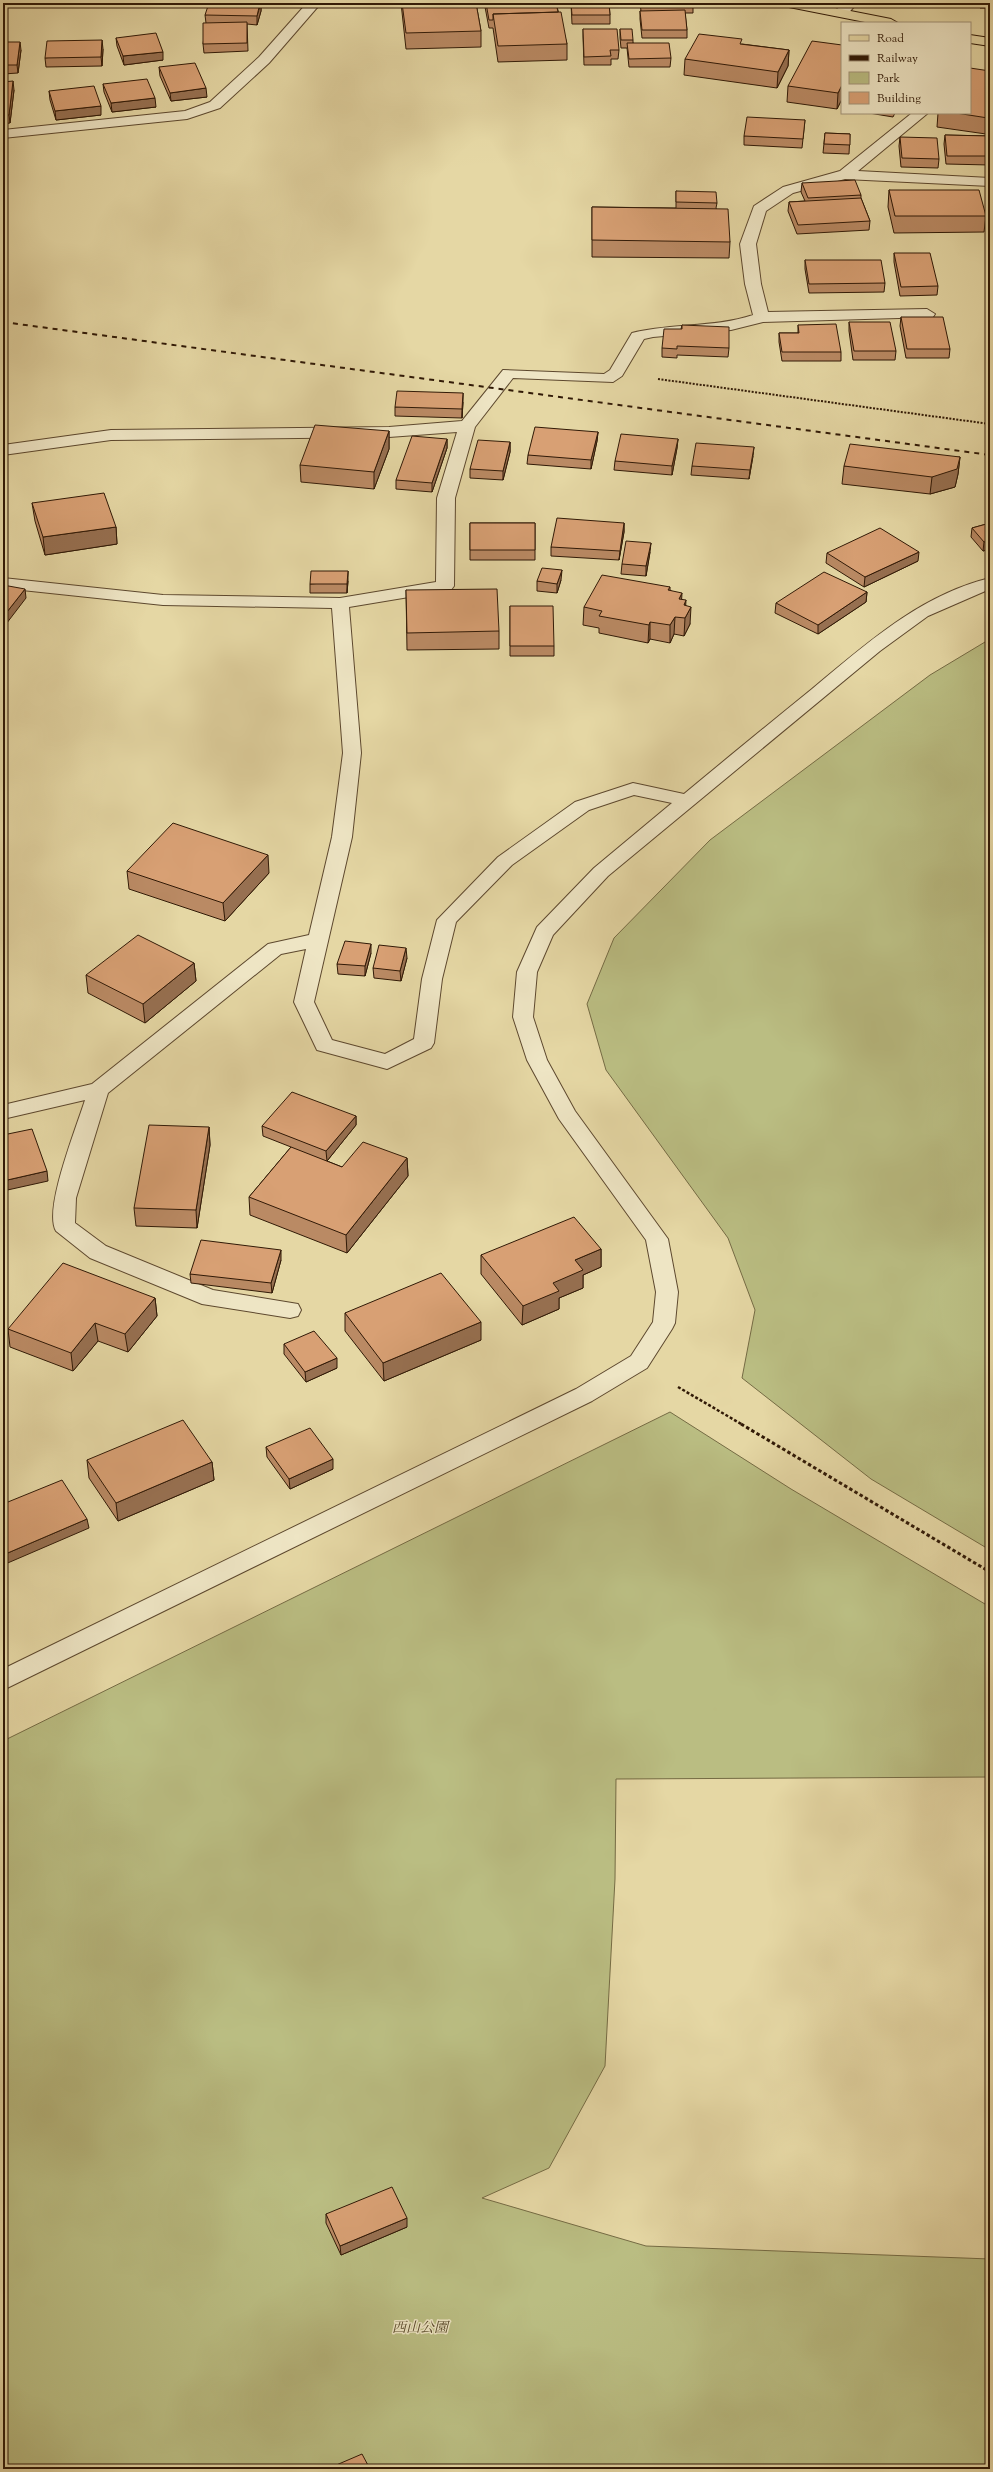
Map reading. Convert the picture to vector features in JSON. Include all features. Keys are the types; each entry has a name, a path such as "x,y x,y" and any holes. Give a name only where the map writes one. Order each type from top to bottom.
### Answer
{"main road":[{"path":"789,3 845,8 887,22"},
{"path":"971,39 990,42"}],"street":[{"path":"3,134 187,114 215,105 264,60 314,3"},
{"path":"845,174 920,114"},
{"path":"761,317 753,284 748,244 759,209 788,190 845,174 888,178 990,182"},
{"path":"3,583 163,600 340,603 445,586 446,498 468,426 509,373 607,379 616,373 638,336 658,330 745,324 761,317 927,314"},
{"path":"3,450 57,441 111,435 389,432 468,426"},
{"path":"3,1680 584,1395 639,1362 664,1323 667,1292 657,1238 566,1114 537,1060 523,1017 527,972 544,932 601,872 874,647 922,612 973,588 990,583"},
{"path":"340,603 352,753 342,837 304,1002 324,1045 387,1062 424,1043 432,979 447,920 505,861 582,806 633,789 688,801"},
{"path":"3,1112 99,1090 275,949 318,940"},
{"path":"99,1090 65,1198 64,1226 98,1252 210,1298 290,1310"}],"path":[{"path":"616,373 990,424"},
{"path":"678,1387 990,1572"}],"green space":[{"path":"990,639 990,1004 986,1011 990,1025 990,1550 871,1479 742,1378 755,1310 728,1238 606,1070 587,1004 614,938 710,840 930,675"},
{"name":"西山公園","path":"670,1412 791,1489 990,1607 990,1777 616,1779 615,1879 605,2066 549,2168 482,2198 646,2246 990,2259 990,2469 3,2469 3,1741"}],"building":[{"path":"209,3 260,3 257,16 205,15"},
{"path":"402,3 476,3 481,31 406,33"},
{"path":"486,3 556,3 558,12 493,14 493,20 489,20"},
{"path":"571,3 609,3 610,15 572,15"},
{"path":"641,3 693,3 693,4 641,5"},
{"path":"685,10 687,30 642,30 640,11"},
{"path":"561,12 567,44 498,46 493,14"},
{"path":"247,22 247,43 203,44 203,23"},
{"path":"583,29 617,29 619,50 610,50 611,56 584,57"},
{"path":"620,29 632,29 633,40 621,40"},
{"path":"156,33 163,52 123,56 116,38"},
{"path":"699,34 742,39 740,44 789,50 778,72 685,59"},
{"path":"102,40 101,57 45,58 47,41"},
{"path":"812,41 841,45 841,87 838,93 788,86"},
{"path":"3,42 20,42 17,65 3,65"},
{"path":"627,43 669,43 671,58 629,59"},
{"path":"195,63 206,88 170,93 159,67"},
{"path":"971,68 990,71 990,113 988,118 962,114 971,114"},
{"path":"147,79 155,98 111,103 103,84"},
{"path":"13,81 9,115 3,115 3,82"},
{"path":"94,86 101,106 55,111 49,91"},
{"path":"747,117 805,120 803,139 744,136"},
{"path":"825,133 850,134 850,145 824,144"},
{"path":"945,135 990,136 990,156 947,156"},
{"path":"900,137 937,138 939,159 902,158"},
{"path":"855,180 861,195 808,198 802,183"},
{"path":"889,190 979,190 986,216 895,216"},
{"path":"676,191 716,192 717,203 676,202"},
{"path":"861,198 870,221 798,225 789,202"},
{"path":"592,207 728,209 730,242 592,240"},
{"path":"894,253 930,253 938,286 901,287"},
{"path":"805,260 881,260 885,283 809,284"},
{"path":"901,317 943,317 950,349 907,349"},
{"path":"849,322 890,322 896,351 854,351"},
{"path":"836,324 841,352 782,352 779,333 799,333 798,325"},
{"path":"682,325 729,327 729,348 677,346 677,349 662,348 664,329 682,329"},
{"path":"397,391 463,393 462,409 395,407"},
{"path":"315,425 389,431 374,472 300,465"},
{"path":"535,427 598,432 591,460 528,455"},
{"path":"621,434 678,439 672,466 615,461"},
{"path":"412,436 447,439 432,483 396,480"},
{"path":"478,440 510,442 503,471 470,469"},
{"path":"696,443 754,447 750,470 692,466"},
{"path":"850,444 960,457 957,469 932,477 844,466"},
{"path":"104,493 116,527 43,537 32,503"},
{"path":"557,518 624,523 620,551 551,547"},
{"path":"470,523 535,523 535,550 470,550"},
{"path":"990,523 990,540 984,542 972,528"},
{"path":"880,528 919,552 865,577 827,553"},
{"path":"626,541 651,543 646,566 622,564"},
{"path":"542,568 562,570 557,584 537,581"},
{"path":"311,571 348,571 347,584 310,584"},
{"path":"824,572 867,592 818,625 776,603"},
{"path":"602,575 670,587 668,590 682,593 679,599 686,600 684,605 691,607 685,618 675,617 670,625 650,622 649,625 599,616 602,611 584,607"},
{"path":"3,585 25,589 3,617"},
{"path":"497,589 499,631 407,633 406,590"},
{"path":"510,606 553,606 554,646 510,646"},
{"path":"173,823 268,855 223,903 127,871"},
{"path":"138,935 194,963 143,1004 86,975"},
{"path":"345,941 371,944 365,966 337,964"},
{"path":"379,945 406,948 400,971 373,968"},
{"path":"292,1092 356,1116 326,1151 262,1126"},
{"path":"149,1125 209,1127 196,1210 134,1208"},
{"path":"32,1129 47,1171 3,1181 3,1135"},
{"path":"363,1142 407,1158 346,1235 249,1197 291,1147 342,1167"},
{"path":"574,1217 601,1249 575,1260 583,1270 553,1283 559,1291 523,1306 481,1255"},
{"path":"201,1240 281,1250 271,1283 190,1274"},
{"path":"63,1263 155,1298 125,1334 95,1323 71,1353 8,1329"},
{"path":"441,1273 481,1322 383,1363 345,1313"},
{"path":"314,1331 337,1358 305,1372 284,1344"},
{"path":"183,1420 212,1462 116,1503 87,1460"},
{"path":"310,1428 333,1459 289,1479 266,1447"},
{"path":"62,1480 87,1519 3,1555 3,1504"},
{"path":"392,2187 407,2218 340,2246 326,2214"},
{"path":"362,2454 370,2469 327,2469"}],"railway":[{"path":"3,322 990,455"}]}
